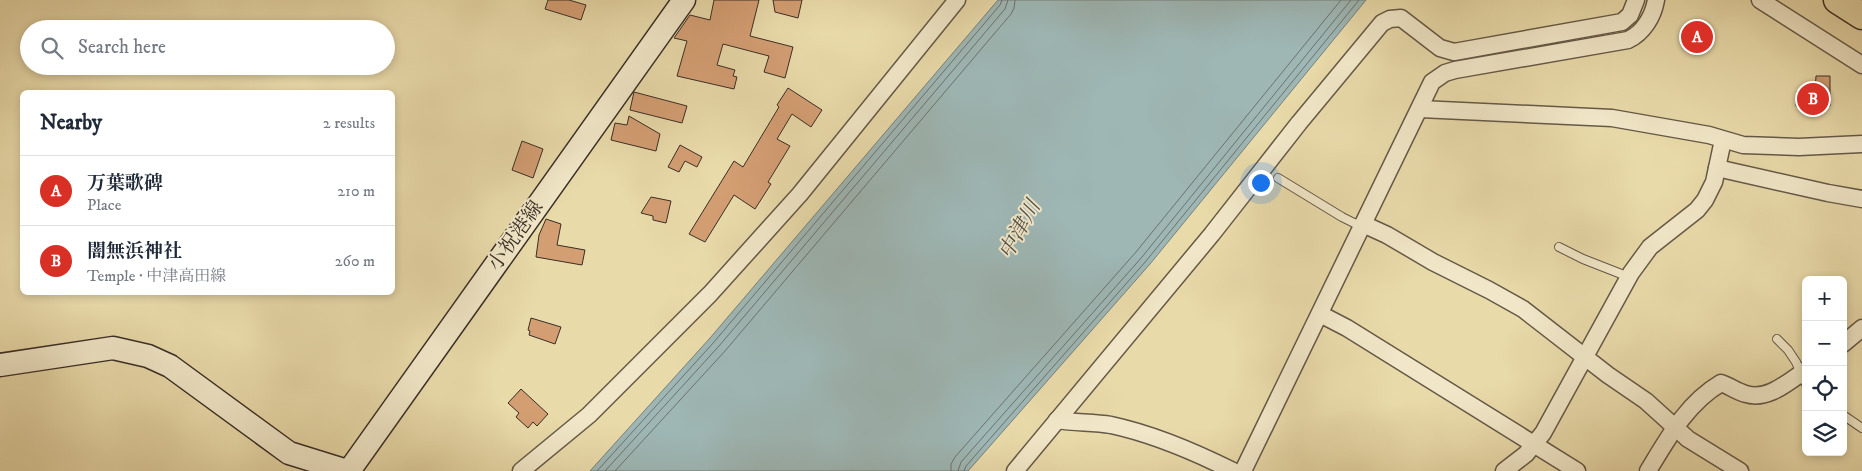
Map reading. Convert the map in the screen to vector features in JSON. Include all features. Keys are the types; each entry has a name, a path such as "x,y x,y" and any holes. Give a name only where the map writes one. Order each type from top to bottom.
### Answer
{"main road":[{"name":"小祝港線","path":"348,471 684,0"},
{"path":"1837,0 1862,16"},
{"path":"0,365 113,348 148,356 170,366 289,452 348,471"}],"street":[{"path":"521,471 590,415 710,294 800,194 957,0"},
{"path":"1015,471 1206,241 1299,123 1382,23 1390,19 1401,18 1440,48 1448,52 1454,52 1622,22 1627,20 1636,0"},
{"path":"1243,471 1429,86 1436,78 1445,73 1628,40 1639,34 1645,26 1653,11 1656,0"},
{"path":"1760,0 1862,65"},
{"path":"1420,108 1612,118 1709,136 1743,145 1785,147 1862,144"},
{"path":"1504,471 1526,454 1543,432 1629,277 1650,247 1697,210 1705,200 1711,189 1723,140"},
{"path":"1717,168 1828,194 1862,199"},
{"path":"1363,225 1510,301 1540,321 1646,401 1675,428 1695,443 1740,471"},
{"path":"1320,314 1347,328 1577,471"},
{"path":"1648,471 1675,428 1694,404 1721,383 1746,394 1761,395 1802,377"},
{"path":"1057,420 1108,425 1124,429 1187,450 1233,471"}],"lane":[{"path":"1278,178 1363,225"},
{"path":"1559,247 1583,259 1629,277"},
{"path":"1777,339 1792,356 1802,373"},
{"path":"1847,418 1862,428"}],"water":[{"name":"中津川","path":"998,0 1366,0 1150,264 968,471 590,471 710,338"}],"building":[{"path":"548,0 569,0 586,5 581,20 545,9"},
{"path":"714,0 759,0 750,36 793,47 785,78 764,72 769,56 723,44 717,65 735,70 733,76 737,77 734,89 677,76 687,41 674,38 690,15 710,20"},
{"path":"773,0 802,0 798,18 775,12"},
{"path":"1816,76 1830,76 1830,106 1796,106 1797,91 1815,91"},
{"path":"788,88 822,110 811,127 792,114 777,139 790,146 768,182 771,184 755,209 734,195 705,242 689,234 734,161 743,167 779,107 777,105"},
{"path":"634,92 687,106 682,123 630,110"},
{"path":"629,116 660,134 656,151 611,140 615,123 627,125"},
{"path":"522,141 543,149 533,178 512,170"},
{"path":"680,145 702,157 697,167 685,161 679,172 668,167"},
{"path":"651,197 671,201 666,223 653,220 653,216 641,213"},
{"path":"546,219 561,224 557,245 585,250 582,265 536,257 539,235"},
{"path":"531,318 561,327 555,344 529,335 530,331 528,330"},
{"path":"521,389 548,414 537,426 533,422 528,428 516,417 519,413 508,403"}],"place":[{"name":"万葉歌碑","path":"1697,37"},
{"name":"闇無浜神社","path":"1813,99"}]}
